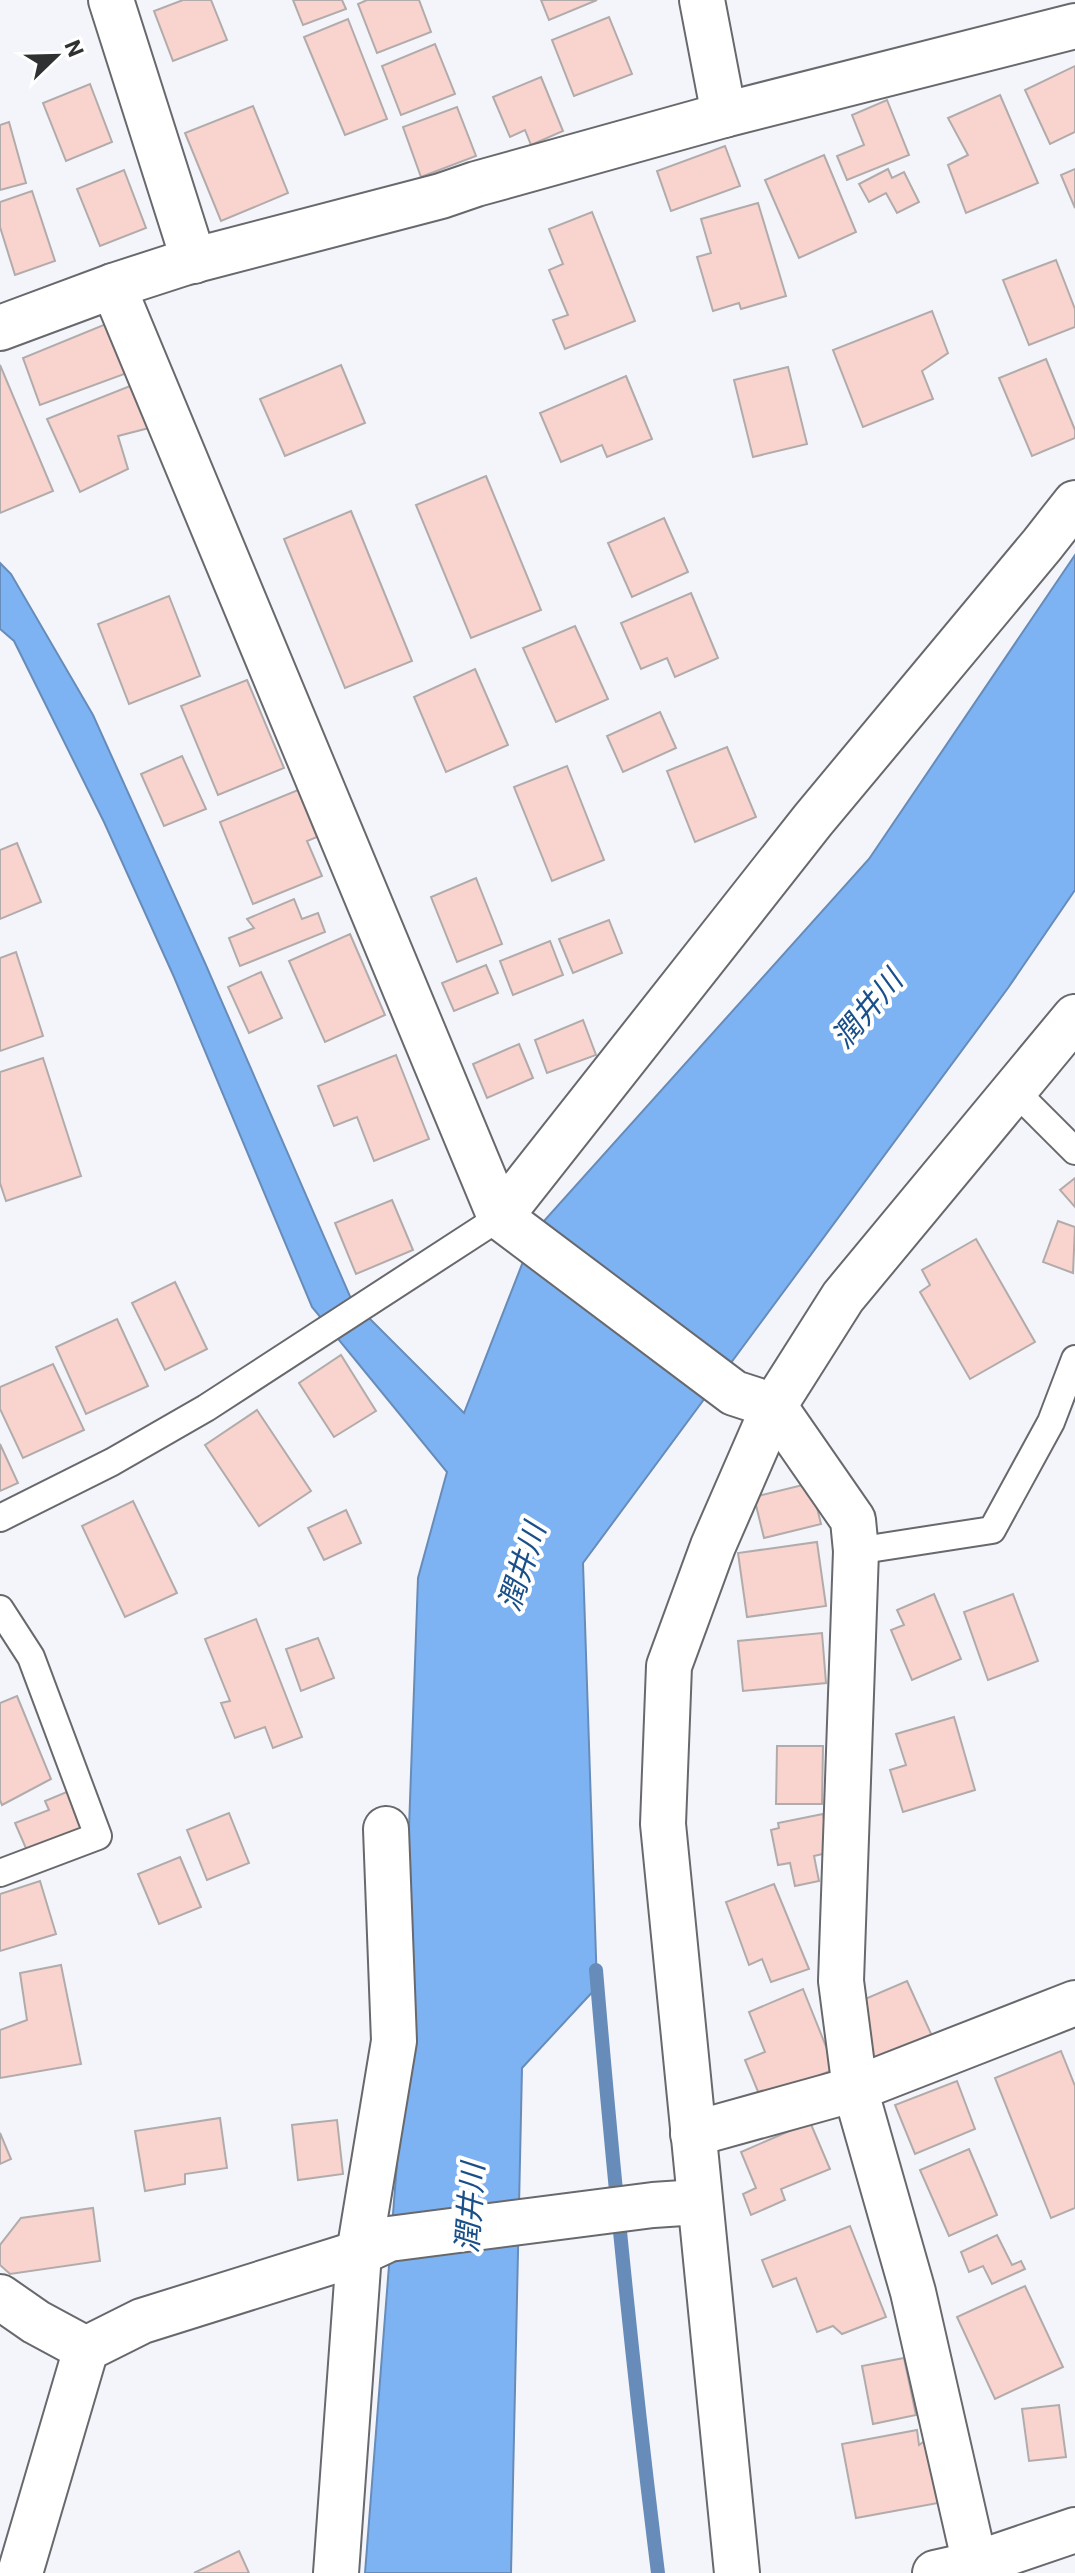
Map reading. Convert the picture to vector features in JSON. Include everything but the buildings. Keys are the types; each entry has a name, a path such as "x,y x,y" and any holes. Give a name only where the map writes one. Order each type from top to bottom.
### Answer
{"street":[{"path":"111,0 194,261"},
{"path":"702,0 724,115"},
{"path":"0,328 113,286 194,261 441,196 724,115 1075,26"},
{"path":"113,286 500,1217 754,1400 853,1520 856,1551 841,1981 855,2089 913,2292 955,2568 1075,2530"},
{"path":"500,1217 813,820 1075,503"},
{"path":"737,2573 663,1824 669,1666 713,1546 754,1400 1075,1017"},
{"path":"336,2573 394,2041 386,1829"},
{"path":"693,2134 855,2089 1075,2003"},
{"path":"20,2573 86,2349 142,2321 374,2246 653,2205 698,2202"},
{"path":"0,2297 36,2322 86,2349"}],"lane":[{"path":"1014,1090 1075,1151"},
{"path":"0,1518 112,1462 206,1408 500,1217"},
{"path":"856,1551 992,1530 1051,1422 1075,1359"},
{"path":"0,1609 31,1657 98,1836 0,1873"}],"water":[{"name":"潤井川","path":"1075,555 1075,890 1008,988 583,1563 597,1987 522,2068 511,2573 365,2573 397,2163 418,1578 447,1472 312,1307 174,977 104,822 14,641 0,629 0,563 11,574 93,715 352,1301 464,1413 535,1231 869,859"}],"waterway":[{"path":"596,1970 624,2272 658,2573"}]}
